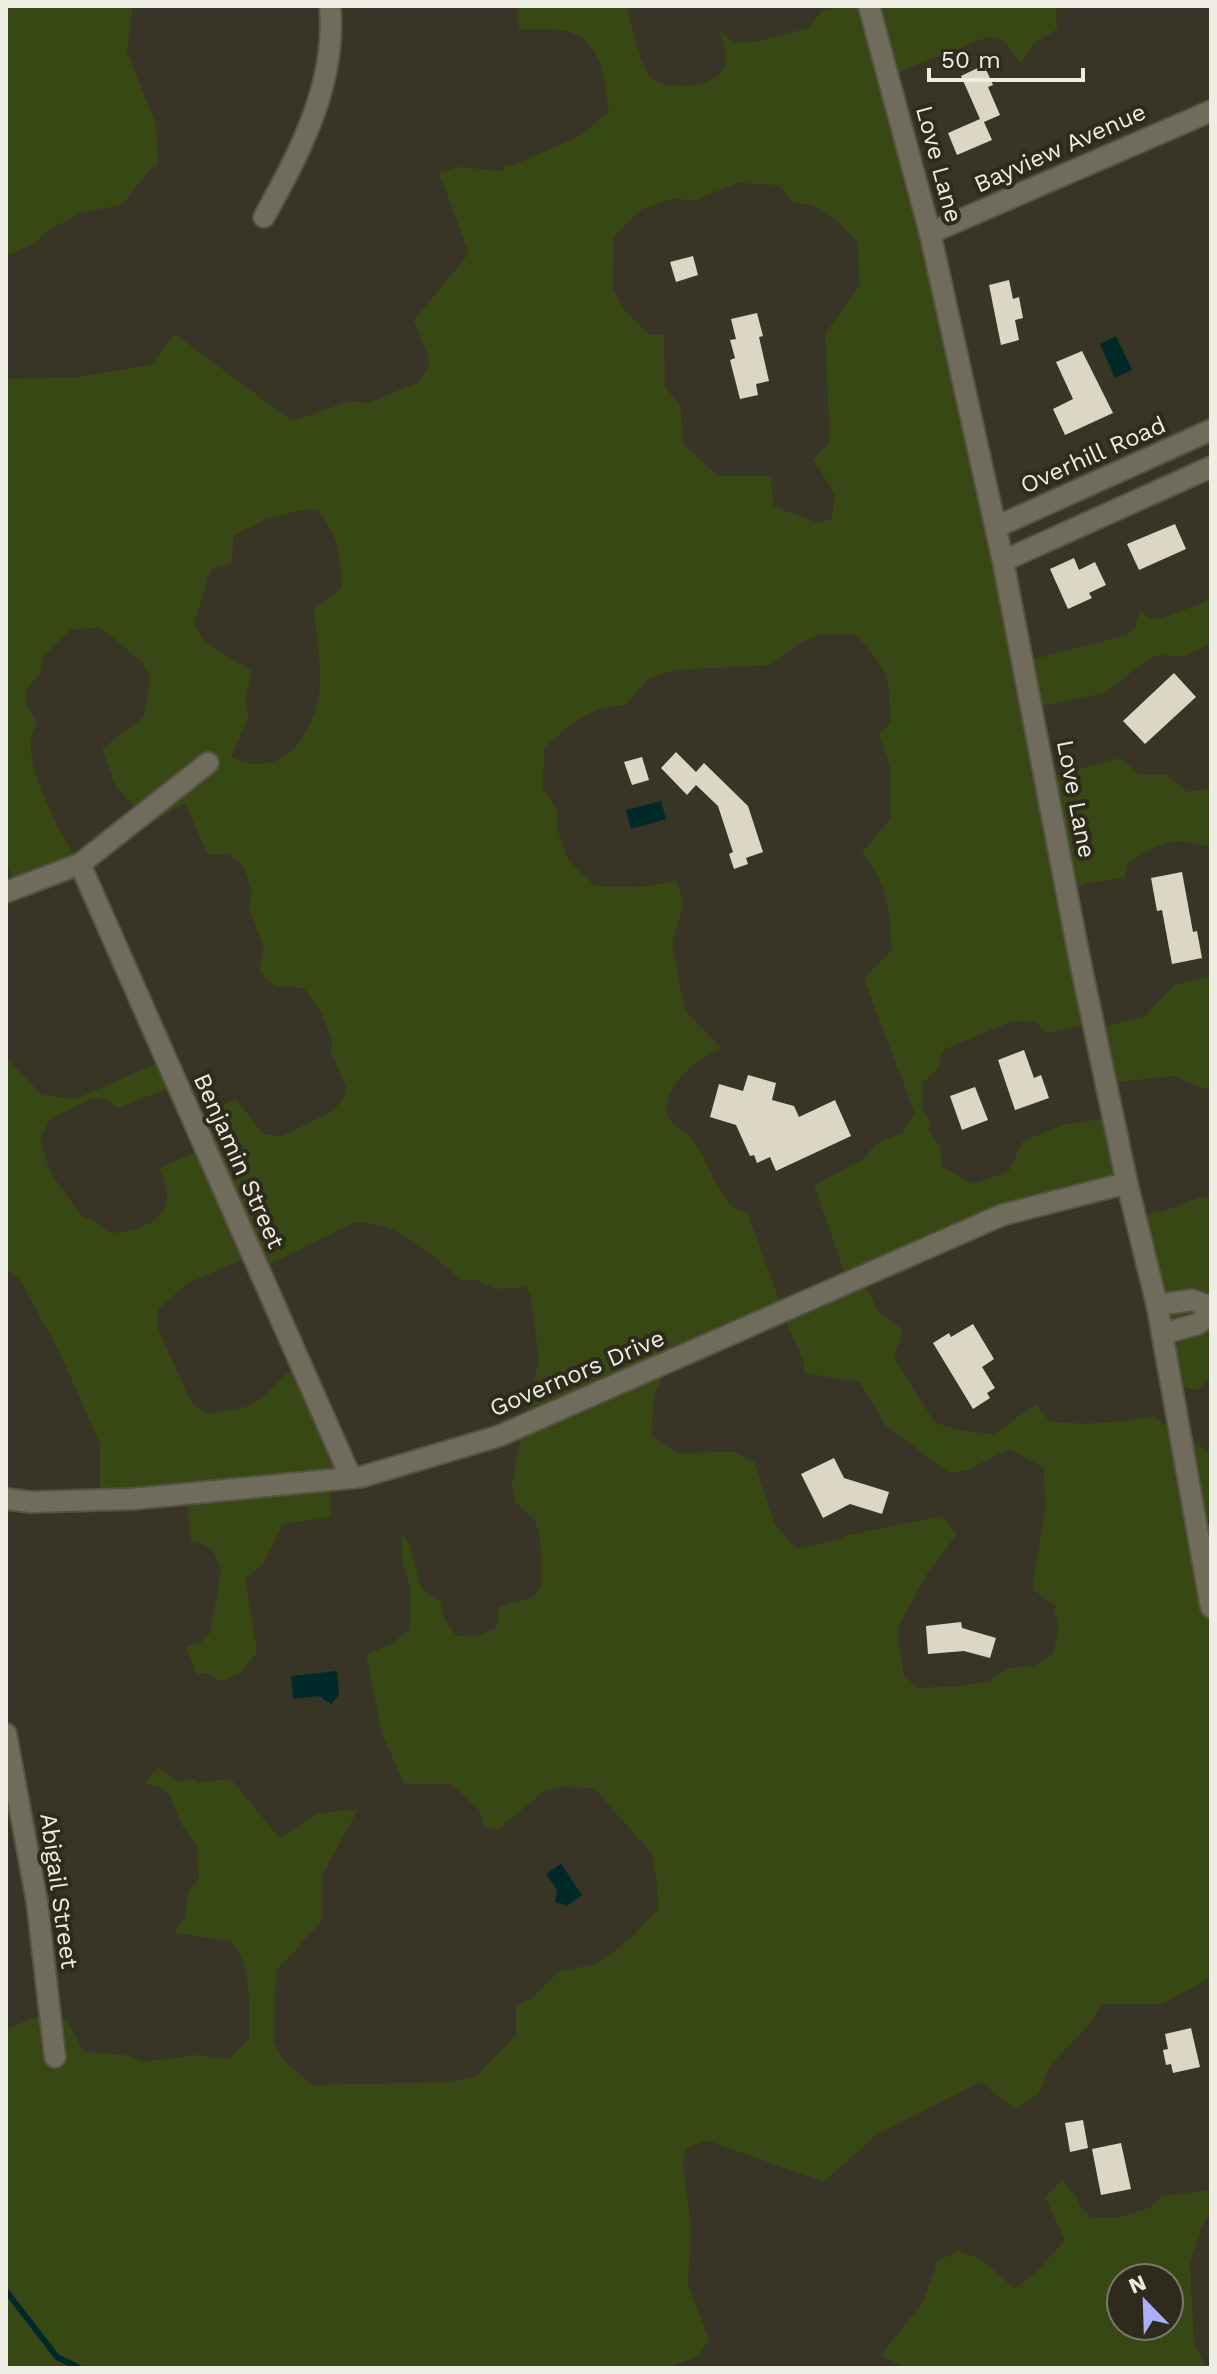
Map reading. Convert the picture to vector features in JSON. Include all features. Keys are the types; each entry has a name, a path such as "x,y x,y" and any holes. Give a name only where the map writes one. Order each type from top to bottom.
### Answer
{"street":[{"path":"264,217 302,149 326,77 330,6"},
{"name":"Love Lane","path":"869,6 930,233 996,527 1079,956 1127,1183 1157,1305 1211,1607"},
{"name":"Bayview Avenue","path":"930,233 1211,111"},
{"name":"Overhill Road","path":"996,527 1211,430"},
{"path":"1003,561 1211,467"},
{"path":"6,892 80,864 208,763"},
{"name":"Benjamin Street","path":"80,864 351,1478"},
{"name":"Governors Drive","path":"11,1504 132,1499 351,1478 499,1436 1002,1215 1127,1183"},
{"path":"1157,1305 1192,1300 1211,1309 1198,1324 1162,1334"},
{"name":"Abigail Street","path":"6,1734 37,1902 55,2057"}],"green space":[{"path":"6,6 133,6 127,52 156,125 158,165 148,172 122,205 83,212 47,231 32,245 6,256"},
{"path":"517,6 626,6 647,72 659,82 680,86 704,83 722,71 726,55 720,32 734,42 755,42 809,28 821,11 841,6 1060,6 1056,10 1057,29 1032,45 1021,63 1002,39 987,37 896,73 1023,662 1127,635 1135,627 1140,609 1149,618 1162,618 1206,602 1211,596 1211,644 1181,657 1163,655 1150,658 1104,693 1031,708 1046,778 1121,758 1139,775 1166,774 1187,792 1211,788 1211,844 1179,841 1165,844 1127,864 1125,877 1067,890 1092,1024 1046,1033 1036,1022 1013,1021 945,1049 938,1069 922,1083 922,1107 931,1126 928,1128 940,1147 942,1167 973,1184 1009,1171 1023,1141 1063,1125 1108,1118 1122,1177 861,1277 878,1311 903,1330 894,1358 935,1423 964,1431 994,1434 1036,1404 1049,1421 1062,1423 1100,1423 1152,1416 1211,1453 1211,1517 1203,1518 1211,1616 1211,1977 1162,2004 1102,2004 1089,2024 1050,2066 1038,2094 1015,2109 981,2082 876,2135 824,2182 706,2140 687,2148 683,2161 691,2227 688,2286 709,2340 699,2355 668,2368 6,2368 6,2029 49,2012 67,2021 84,2052 125,2055 143,2062 198,2055 229,2059 249,2039 247,1975 231,1941 174,1933 185,1918 188,1893 199,1878 197,1847 182,1825 169,1793 144,1783 158,1768 179,1782 231,1779 280,1839 316,1814 358,1809 322,1876 322,1921 276,1971 274,2041 280,2056 311,2085 453,2082 477,2076 516,2035 516,2006 532,1998 560,1971 597,1964 629,1940 658,1910 652,1854 594,1788 560,1787 543,1792 497,1830 485,1827 479,1810 451,1784 404,1784 381,1731 366,1654 390,1645 410,1629 410,1587 403,1565 401,1532 409,1543 422,1590 440,1601 444,1618 456,1636 476,1637 497,1627 499,1607 533,1597 542,1586 540,1536 535,1520 516,1503 512,1486 539,1360 527,1287 496,1289 476,1280 462,1281 399,1233 384,1227 353,1223 260,1269 250,1256 186,1284 158,1310 158,1329 191,1402 206,1414 246,1407 263,1398 284,1375 301,1367 347,1474 329,1483 331,1517 282,1524 264,1563 245,1579 257,1652 242,1672 222,1681 204,1673 196,1674 186,1646 200,1643 210,1633 221,1570 213,1550 191,1542 186,1493 100,1496 100,1444 60,1353 20,1280 6,1268 6,1057 42,1095 76,1099 160,1064 172,1087 117,1108 105,1098 91,1099 51,1118 40,1138 50,1172 82,1217 95,1221 109,1233 145,1226 160,1215 167,1196 159,1168 203,1149 194,1119 236,1099 263,1134 282,1136 333,1111 343,1099 346,1086 331,1053 332,1040 322,1014 304,988 275,986 259,971 264,949 249,908 252,892 244,867 229,854 208,855 185,803 149,821 116,787 102,749 144,717 151,677 142,662 100,627 70,630 42,658 40,673 25,692 26,704 37,722 31,740 31,753 39,785 62,836 78,861 15,886 6,860 6,379 79,377 151,365 175,334 292,421 350,401 368,403 417,383 429,366 414,320 469,253 439,173 459,167 503,171 505,165 511,166 580,136 609,112 601,65 581,37 569,32 519,29","holes":["738,183 779,185 794,203 821,210 857,241 860,285 825,334 830,442 813,459 835,494 832,519 819,523 773,506 771,476 718,476 684,445 680,406 665,386 664,334 650,335 622,308 613,287 614,237 640,210 672,199 695,200","300,510 317,510 330,527 337,546 342,588 314,608 320,686 309,727 290,752 264,764 231,757 249,715 245,701 252,671 204,642 194,623 211,569 231,564 234,535 265,520","821,634 855,635 881,666 888,683 890,723 879,735 890,767 890,819 862,853 882,886 892,949 864,979 915,1114 902,1133 875,1144 864,1159 814,1185 846,1277 780,1303 747,1212 729,1203 695,1143 668,1115 668,1099 678,1080 694,1065 721,1048 685,1011 672,944 684,902 676,881 640,887 595,886 568,860 557,828 557,811 543,788 544,749 590,713 625,705 648,679 675,670 769,665 800,643","779,1306 804,1362 804,1373 860,1382 885,1425 949,1473 968,1470 1009,1449 1044,1468 1045,1512 1032,1589 1056,1606 1054,1611 1059,1629 1053,1654 1034,1666 1009,1668 989,1681 918,1688 904,1676 897,1629 928,1572 957,1534 942,1516 797,1549 775,1525 754,1462 734,1452 678,1453 651,1436 654,1396 671,1355"]},
{"path":"1211,976 1211,1088 1204,1089 1173,1076 1108,1083 1097,1029 1145,1016 1175,985"},
{"path":"1211,1196 1211,1378 1197,1390 1164,1384 1133,1216 1160,1212"},
{"path":"1062,2180 1077,2198 1080,2207 1091,2217 1115,2218 1149,2208 1162,2196 1211,2190 1211,2211 1201,2228 1190,2263 1194,2342 1206,2368 905,2368 881,2355 923,2302 938,2261 958,2251 981,2259 1015,2289 1038,2270 1065,2240 1045,2197"}],"water":[{"path":"1116,336 1132,370 1115,378 1100,344"},
{"path":"661,801 666,819 631,829 626,810"},
{"path":"337,1671 339,1695 331,1704 319,1696 293,1699 291,1676"},
{"path":"561,1864 582,1895 567,1906 555,1902 557,1890 546,1874"}],"building":[{"path":"984,65 993,85 988,87 1000,115 984,122 992,140 957,155 948,133 980,119 961,76"},
{"path":"693,256 698,275 676,282 670,262"},
{"path":"1009,280 1013,299 1019,297 1023,318 1015,320 1019,340 1001,345 989,285"},
{"path":"757,313 769,381 756,384 758,395 740,399 730,360 735,358 730,340 736,339 731,319"},
{"path":"1082,351 1113,413 1065,435 1053,409 1073,399 1056,362"},
{"path":"1175,524 1186,549 1139,570 1127,544"},
{"path":"1074,558 1079,570 1095,562 1106,585 1089,593 1092,598 1068,609 1050,569"},
{"path":"1174,673 1196,697 1145,744 1123,721"},
{"path":"676,752 696,772 704,763 748,806 763,852 746,858 748,864 734,869 729,854 733,852 718,806 696,785 687,795 661,768"},
{"path":"642,757 649,780 632,785 624,762"},
{"path":"1182,872 1193,932 1197,931 1202,958 1172,964 1162,910 1157,911 1151,878"},
{"path":"1024,1050 1034,1078 1041,1075 1049,1098 1015,1110 998,1060"},
{"path":"748,1075 776,1083 772,1100 794,1106 799,1117 835,1100 851,1136 776,1171 770,1157 757,1163 754,1155 750,1156 736,1125 710,1117 719,1084 743,1091"},
{"path":"975,1087 988,1120 962,1130 950,1096"},
{"path":"973,1324 994,1359 982,1367 995,1388 987,1393 990,1398 973,1409 933,1343"},
{"path":"834,1458 844,1478 889,1492 882,1514 850,1504 823,1518 801,1474"},
{"path":"961,1622 962,1628 996,1638 990,1658 964,1651 928,1654 926,1626"},
{"path":"1191,2028 1200,2067 1173,2073 1171,2064 1166,2065 1163,2050 1168,2049 1165,2034"},
{"path":"1083,2120 1088,2148 1070,2152 1065,2123"},
{"path":"1121,2143 1131,2189 1101,2195 1092,2149"}],"waterway":[{"path":"6,2291 57,2357 79,2368"}]}
